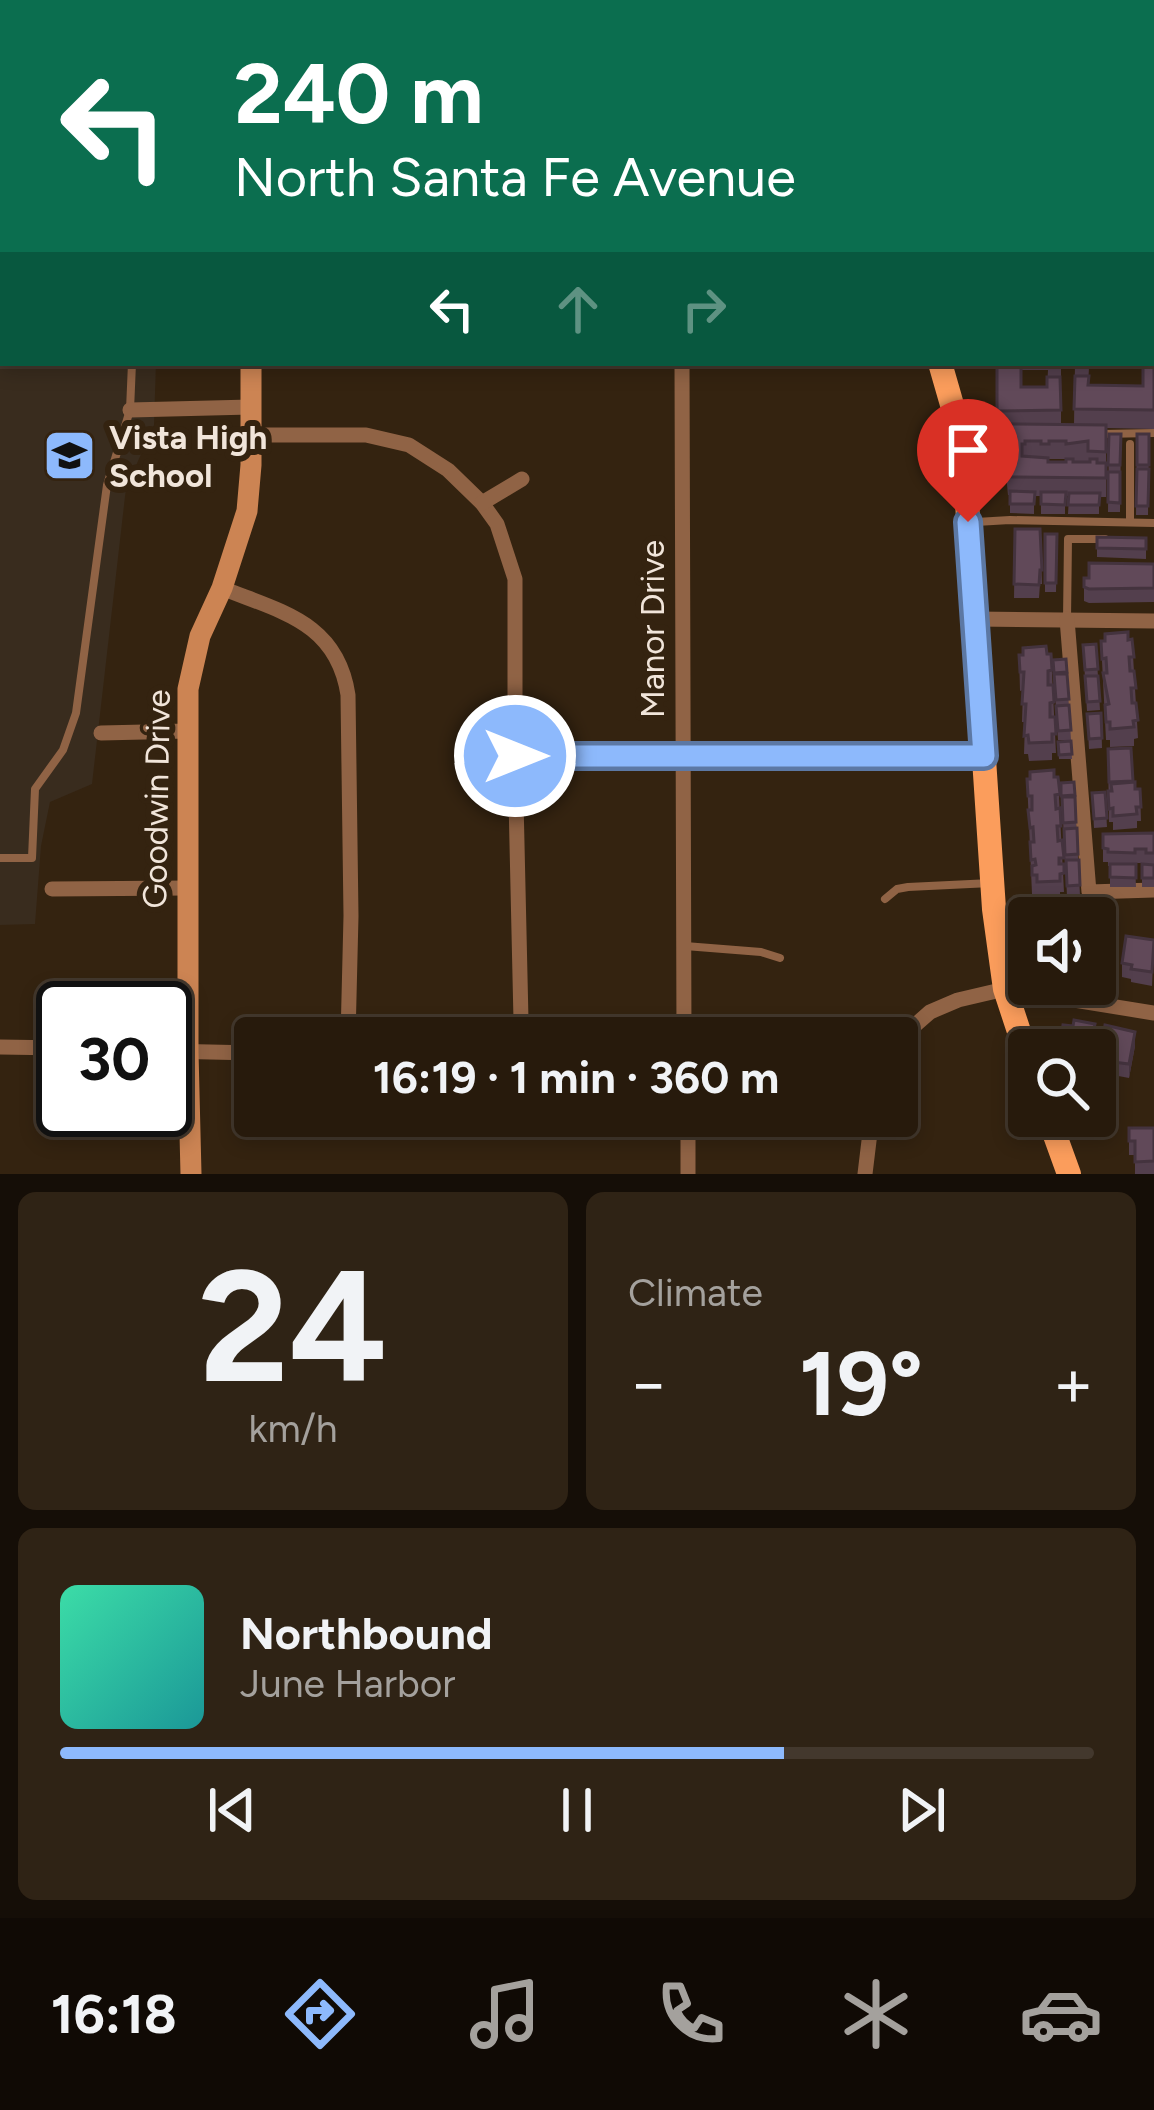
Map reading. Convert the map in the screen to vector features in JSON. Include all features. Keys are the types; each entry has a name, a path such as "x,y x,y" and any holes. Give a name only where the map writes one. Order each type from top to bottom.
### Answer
{"main road":[{"path":"941,366 960,435 992,884 1005,988 1018,1029"},
{"path":"1056,1137 1069,1174"}],"street":[{"name":"Goodwin Drive","path":"181,981 188,888 188,688 200,635 222,588 247,512 251,366"},
{"name":"Manor Drive","path":"682,366 684,1017"},
{"path":"130,410 251,407"},
{"path":"251,434 366,435 409,445 448,470 496,524 515,579 520,1017"},
{"path":"482,503 522,479"},
{"path":"222,588 302,620 324,637 345,674 349,1017"},
{"path":"975,619 1154,621"},
{"path":"1067,620 1089,892 1154,890"},
{"path":"101,733 188,731"},
{"path":"515,756 984,756"},
{"path":"52,889 188,888"},
{"path":"918,1022 958,1000 1005,988 1154,1013"},
{"path":"0,1047 36,1048"},
{"path":"192,1052 234,1053"},
{"name":"Goodwin Drive","path":"186,1137 191,1174"},
{"path":"688,1137 688,1174"},
{"path":"865,1174 869,1137"}],"lane":[{"path":"0,858 32,858 35,789 63,750 77,704 107,485 130,410 132,366"},
{"path":"1089,434 1154,433"},
{"path":"960,435 1025,434"},
{"path":"1130,444 1130,522"},
{"path":"968,522 1154,523"},
{"path":"1067,620 1068,538 1111,539"},
{"path":"885,899 908,887 992,884"},
{"path":"683,946 761,952 780,958"}],"shaded area":[{"name":"Vista High School","path":"0,366 156,366 154,425 126,488 92,784 50,802 35,924 0,925"}],"building":[{"path":"997,366 1021,366 1021,387 1047,387 1047,377 1060,377 1061,410 997,411"},
{"path":"1143,366 1154,366 1154,410 1074,409 1075,376 1089,376 1088,385 1143,386"},
{"path":"1009,424 1106,425 1106,452 1088,451 1088,441 1025,441 1022,456 1048,458 1048,462 1097,459 1097,463 1106,463 1106,478 1008,477"},
{"path":"1109,434 1121,434 1120,465 1108,465"},
{"path":"1137,434 1149,434 1149,465 1137,465"},
{"path":"1137,469 1149,469 1148,506 1136,506"},
{"path":"1108,472 1120,472 1120,503 1108,502"},
{"path":"1010,491 1035,492 1034,504 1010,504"},
{"path":"1041,492 1066,492 1065,505 1041,504"},
{"path":"1069,493 1100,493 1099,505 1068,505"},
{"path":"1015,529 1040,529 1039,585 1014,584"},
{"path":"1045,534 1057,534 1056,583 1045,583"},
{"path":"1097,537 1146,538 1146,549 1097,548"},
{"path":"1089,563 1154,564 1154,588 1089,589 1084,587 1084,578 1089,578"},
{"path":"1128,632 1136,688 1131,688 1132,703 1136,703 1138,720 1133,721 1134,727 1110,729 1101,641 1105,634"},
{"path":"1096,644 1098,669 1085,670 1083,645"},
{"path":"1046,646 1051,654 1048,685 1053,685 1054,702 1050,703 1050,717 1055,717 1056,734 1052,742 1029,743 1028,735 1024,736 1026,704 1022,704 1024,672 1020,672 1019,655 1023,648"},
{"path":"1066,659 1067,672 1054,673 1053,660"},
{"path":"1054,674 1067,674 1069,699 1056,700"},
{"path":"1085,676 1098,676 1100,701 1087,702"},
{"path":"1069,705 1071,730 1058,731 1056,706"},
{"path":"1101,713 1102,738 1089,739 1087,714"},
{"path":"1071,741 1072,754 1059,755 1058,742"},
{"path":"1131,748 1133,781 1109,782 1108,749"},
{"path":"1054,770 1060,794 1055,795 1056,809 1060,808 1058,841 1062,840 1064,858 1059,858 1059,864 1064,864 1064,873 1060,881 1037,882 1037,875 1032,875 1036,865 1031,860 1030,842 1034,842 1028,810 1032,810 1032,796 1028,796 1027,779 1030,772"},
{"path":"1074,782 1075,795 1061,796 1061,783"},
{"path":"1135,782 1135,789 1140,789 1137,814 1113,816 1111,784"},
{"path":"1105,792 1107,818 1094,819 1092,793"},
{"path":"1062,797 1075,797 1076,822 1063,823"},
{"path":"1077,828 1078,854 1065,855 1064,829"},
{"path":"1154,833 1154,853 1103,848 1103,834"},
{"path":"1066,860 1079,860 1080,885 1067,886"},
{"path":"1110,864 1136,864 1136,878 1110,877"},
{"path":"1142,864 1154,865 1154,878 1142,878"},
{"path":"1126,936 1154,940 1152,972 1122,963"},
{"path":"1074,1020 1095,1024 1094,1029 1062,1029 1063,1025 1073,1026"},
{"path":"1105,1025 1135,1032 1129,1064 1116,1062 1116,1029 1104,1029"},
{"path":"1129,1128 1154,1128 1154,1161 1135,1162 1135,1141 1129,1141"}],"place":[{"name":"Vista High School","path":"70,456"}],"route":[{"path":"515,756 984,756 968,522"}]}
